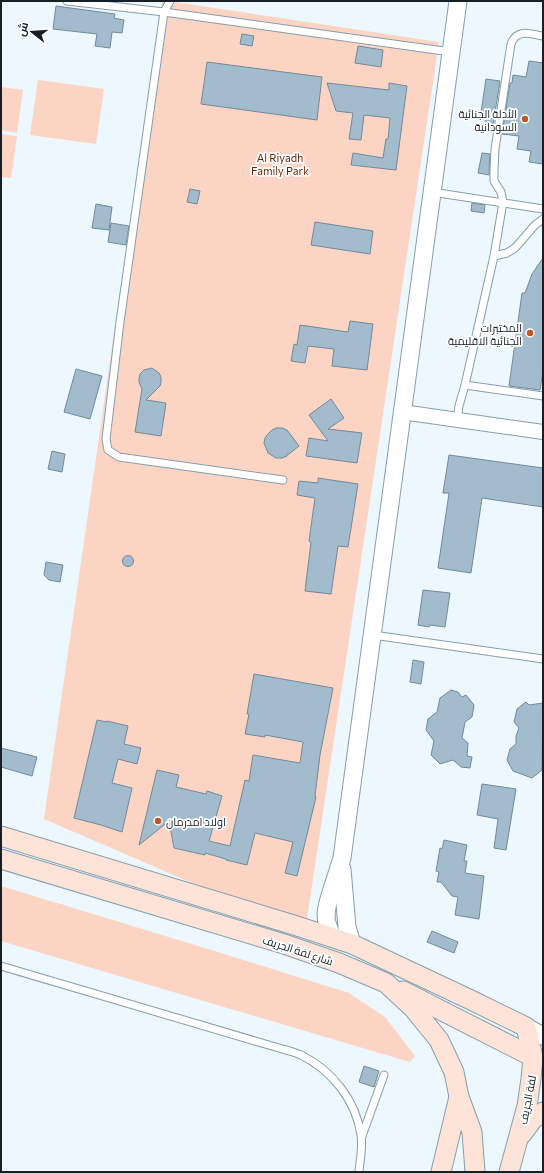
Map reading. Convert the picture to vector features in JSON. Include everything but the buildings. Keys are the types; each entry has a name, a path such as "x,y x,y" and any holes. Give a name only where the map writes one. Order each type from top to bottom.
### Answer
{"main road":[{"name":"شارع لفة الجريف","path":"1,836 352,944 526,1027"},
{"name":"شارع لفة الجريف","path":"1,859 284,944 339,963 386,982 413,1008 439,1040 454,1072 460,1097 472,1132 475,1172"},
{"path":"386,982 538,1060"},
{"name":"لفة الجريف","path":"509,1172 527,1106 531,1079 538,1060 526,1027"},
{"path":"441,1172 460,1097"},
{"path":"519,1138 533,1119 543,1112"}],"street":[{"path":"332,937 326,917 326,906 342,858 458,1"},
{"path":"402,412 543,432"},
{"path":"342,858 347,927 352,944"},
{"path":"526,1027 543,1036"}],"lane":[{"path":"68,1 164,12 451,52"},
{"path":"170,1 164,12 120,322 106,439 108,450 119,457 283,480"},
{"path":"457,420 458,406 465,385 494,256 503,202 501,192 494,181 495,149 511,44 514,38 524,33 543,36"},
{"path":"432,192 543,209"},
{"path":"494,256 506,253 515,248 535,226 543,220"},
{"path":"465,385 543,396"},
{"path":"372,635 543,658"},
{"path":"1,966 301,1055 330,1075 342,1088 351,1104 362,1136"},
{"path":"359,1172 362,1136 384,1075"}],"green space":[{"name":"Al Riyadh Family Park","path":"162,1 439,42 305,932 44,819"},
{"path":"38,80 104,89 96,144 30,135"},
{"path":"1,87 23,90 17,133 1,130"},
{"path":"1,134 17,136 11,178 1,177"},
{"path":"1,886 349,993 385,1017 415,1056 410,1062 1,941"}],"place":[{"name":"الأدلة الجنائية السودانية","path":"525,119"},
{"name":"المختبرات الجنائية الاقليمية","path":"530,333"},
{"name":"اولاد امدرمان","path":"158,821"}]}
